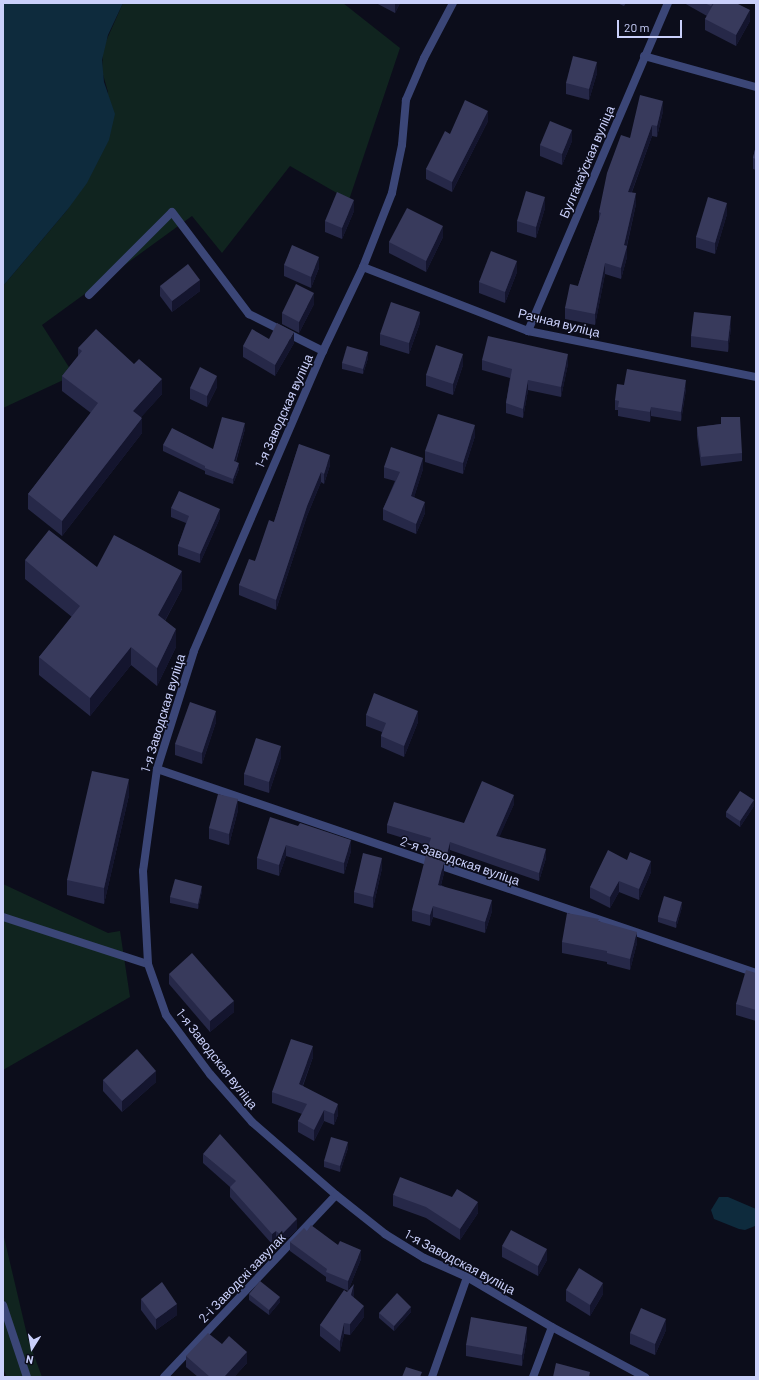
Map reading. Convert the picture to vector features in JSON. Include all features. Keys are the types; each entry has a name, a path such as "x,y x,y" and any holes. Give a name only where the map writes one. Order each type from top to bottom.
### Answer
{"street":[{"name":"1-я Заводская вуліца","path":"453,3 424,58 406,100 402,145 392,193 363,267 323,352 194,651 157,770 143,871 148,964 166,1015 210,1074 252,1122 336,1195 385,1234 424,1258 467,1277 552,1327 645,1377"},
{"name":"Булгакаўская вуліца","path":"528,331 644,56 668,3"},
{"path":"644,56 756,87"},
{"path":"89,295 172,212 249,314 323,352"},
{"name":"Рачная вуліца","path":"363,267 528,331 756,377"},
{"name":"2-я Заводская вуліца","path":"157,770 756,973"},
{"path":"3,917 148,964"},
{"name":"2-і Заводскі завулак","path":"164,1377 336,1195"},
{"path":"432,1377 467,1277"},
{"path":"3,1305 26,1377"},
{"path":"533,1377 552,1327"}],"green space":[{"path":"123,3 343,3 400,48 349,200 290,166 222,253 192,216 42,325 74,375 3,408 3,286 68,209 108,92 102,71 103,48"},
{"path":"3,884 108,933 120,931 130,997 3,1070"},
{"path":"3,1233 28,1339 42,1377 7,1377 3,1369"}],"water":[{"path":"3,3 123,3 108,35 102,60 104,82 115,114 109,140 87,183 68,209 3,286"},
{"path":"719,1197 728,1197 756,1209 755,1226 745,1230 739,1229 714,1219 711,1210"}],"building":[{"path":"704,3 713,3 711,6"},
{"path":"714,3 736,3 750,10 736,35 705,19"},
{"path":"573,56 597,62 589,89 566,83"},
{"path":"640,95 663,101 657,126 652,125 628,192 636,193 624,245 627,246 621,268 605,263 595,314 565,308 570,284 578,286 601,213 599,212 607,173 621,135 630,138"},
{"path":"465,100 488,111 452,182 426,169 445,131 450,134"},
{"path":"550,121 572,130 562,154 540,145"},
{"path":"756,145 756,159 753,158"},
{"path":"526,191 545,197 536,227 517,221"},
{"path":"337,192 354,200 342,228 325,221"},
{"path":"708,197 727,203 715,243 696,237"},
{"path":"407,208 443,226 426,261 389,242"},
{"path":"292,245 319,257 311,277 284,265"},
{"path":"491,251 517,261 505,292 479,282"},
{"path":"188,264 200,280 172,301 160,286"},
{"path":"296,284 314,293 299,322 282,313"},
{"path":"391,302 420,312 409,343 380,334"},
{"path":"694,312 731,316 728,341 691,336"},
{"path":"277,323 294,332 275,365 243,346 252,329 269,339"},
{"path":"96,329 134,364 139,359 162,379 133,411 142,418 62,521 28,494 98,403 62,376 82,351 78,348"},
{"path":"488,336 568,354 561,387 528,380 523,409 506,403 512,369 482,360"},
{"path":"436,345 463,354 453,384 426,375"},
{"path":"347,346 368,352 363,369 342,363"},
{"path":"200,367 217,376 207,396 190,388"},
{"path":"627,369 686,380 681,412 651,407 650,412 618,407 619,401 615,400 617,384 624,385"},
{"path":"438,414 475,425 463,463 425,451"},
{"path":"222,417 245,423 234,461 239,463 233,479 205,468 205,466 163,445 172,428 213,449"},
{"path":"721,417 740,417 742,453 701,457 697,427 721,424"},
{"path":"299,444 330,455 324,474 321,472 307,506 276,600 239,585 249,559 255,561 269,520 274,522"},
{"path":"391,447 423,458 411,496 425,502 416,524 383,509 400,472 384,467"},
{"path":"179,491 220,509 200,554 178,546 189,516 171,508"},
{"path":"49,530 97,567 114,535 182,571 158,615 176,629 157,668 131,647 90,698 39,657 80,606 25,560"},
{"path":"374,693 418,711 404,746 381,736 386,723 366,715"},
{"path":"190,702 216,711 202,753 175,744"},
{"path":"256,738 281,746 269,782 244,774"},
{"path":"92,771 129,779 104,888 67,880"},
{"path":"482,781 514,795 496,836 546,849 539,873 450,842 447,854 428,847 431,838 387,825 394,802 464,823"},
{"path":"740,791 754,800 740,821 726,812"},
{"path":"218,794 238,799 229,834 209,828"},
{"path":"270,817 298,826 300,823 351,840 344,863 286,845 279,865 257,858"},
{"path":"608,850 627,860 630,852 651,861 639,889 619,881 610,897 590,887"},
{"path":"363,853 382,858 373,897 354,892"},
{"path":"426,855 444,862 438,885 492,900 485,922 433,906 430,915 412,910"},
{"path":"175,879 202,886 198,904 170,897"},
{"path":"664,896 682,902 676,922 658,917"},
{"path":"567,913 599,919 598,921 637,932 630,959 607,953 607,951 562,942"},
{"path":"192,953 234,1001 210,1021 169,974"},
{"path":"746,970 756,973 756,1010 736,1004"},
{"path":"291,1039 313,1046 299,1084 338,1104 334,1114 324,1110 314,1130 298,1121 307,1104 272,1092"},
{"path":"137,1049 156,1071 122,1101 103,1080"},
{"path":"220,1134 297,1219 281,1235 276,1231 272,1234 230,1187 236,1181 203,1154"},
{"path":"331,1137 348,1142 340,1166 324,1161"},
{"path":"400,1177 452,1197 457,1189 478,1202 460,1229 426,1207 393,1195"},
{"path":"311,1225 338,1245 340,1241 361,1250 348,1281 326,1272 327,1269 290,1242 304,1228 307,1231"},
{"path":"511,1230 547,1249 538,1266 502,1246"},
{"path":"579,1268 603,1283 590,1305 566,1290"},
{"path":"260,1281 280,1297 269,1310 249,1294"},
{"path":"162,1282 177,1304 156,1319 141,1299"},
{"path":"354,1284 351,1295 364,1306 350,1324 344,1323 340,1341 320,1325 344,1290 347,1292"},
{"path":"397,1293 411,1307 394,1326 379,1313"},
{"path":"641,1308 666,1319 655,1344 630,1333"},
{"path":"471,1317 527,1327 522,1355 466,1345"},
{"path":"208,1333 222,1344 229,1336 247,1352 224,1377 210,1377 186,1356"},
{"path":"556,1363 590,1372 589,1377 553,1377"},
{"path":"406,1367 422,1372 420,1377 402,1377"}]}
